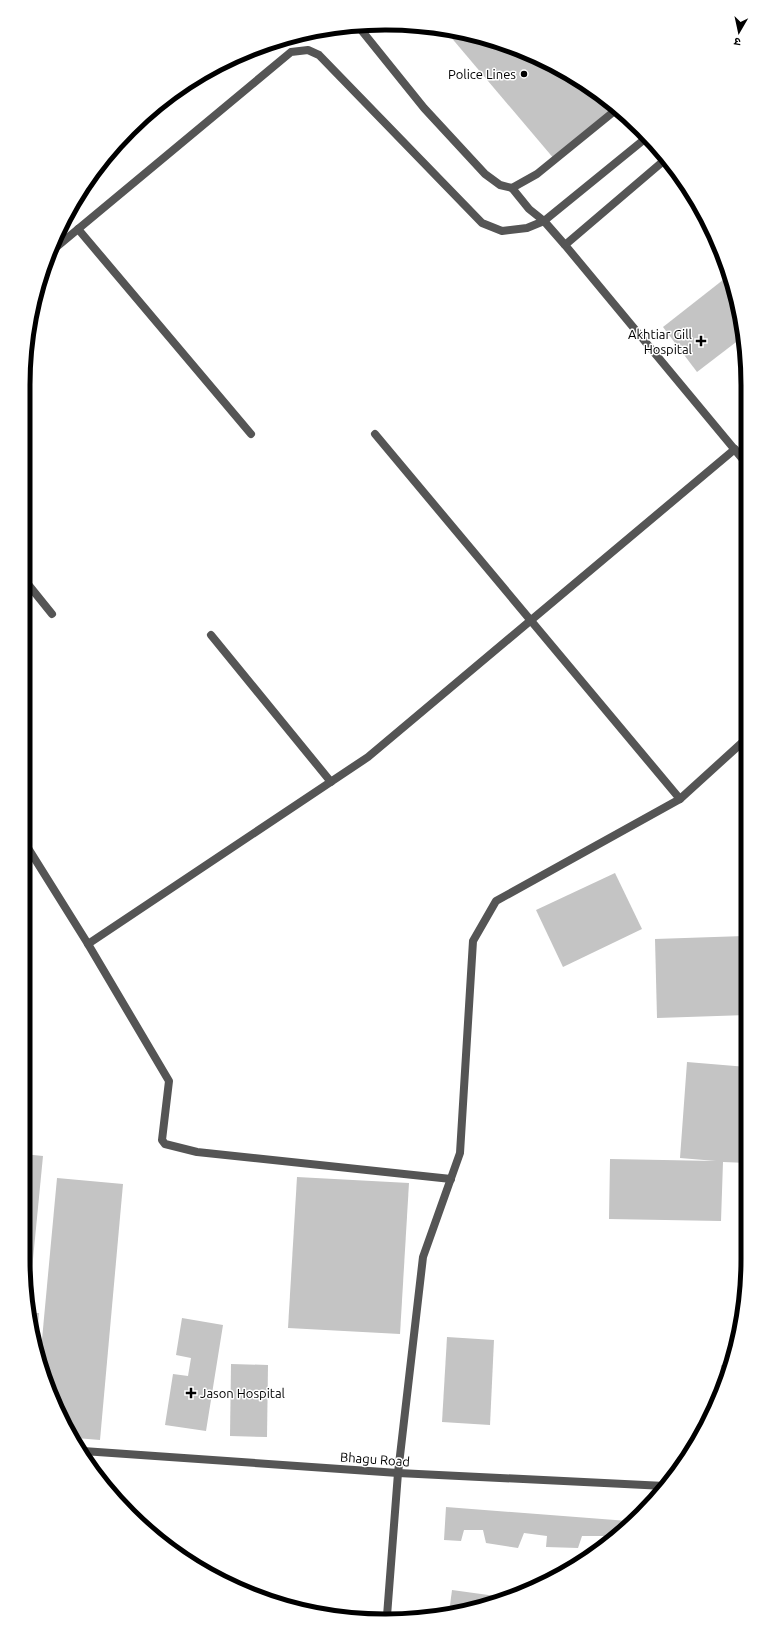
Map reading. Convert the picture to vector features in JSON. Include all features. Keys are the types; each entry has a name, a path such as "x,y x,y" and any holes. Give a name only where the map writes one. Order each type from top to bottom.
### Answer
{"street":[{"path":"362,31 424,108 485,174 500,185 512,188 529,209 544,221 741,457"},
{"path":"59,245 291,52 308,50 319,55 482,223 502,231 527,228 544,221 643,140"},
{"path":"512,188 537,174 613,112"},
{"path":"565,245 662,162"},
{"path":"78,229 251,434"},
{"path":"375,434 680,799"},
{"path":"88,944 368,756 532,621 735,449"},
{"path":"30,587 52,614"},
{"path":"211,635 331,782"},
{"path":"387,1614 398,1473 423,1257 460,1153 473,941 496,901 680,799 741,744"},
{"path":"30,851 88,944 168,1081 162,1140 165,1144 197,1152 451,1179"},
{"name":"Bhagu Road","path":"87,1451 398,1473 659,1486"}],"building":[{"name":"Police Lines","path":"450,36 478,42 522,57 583,90 612,111 555,160"},
{"path":"724,279 729,293 738,340 697,372 663,327"},
{"path":"615,873 642,929 563,967 536,910"},
{"path":"741,936 741,1015 657,1018 655,939"},
{"path":"687,1062 741,1066 741,1163 723,1162 721,1221 609,1219 610,1159 716,1161 680,1158"},
{"path":"30,1155 43,1156 31,1280"},
{"path":"297,1177 409,1183 400,1334 288,1328"},
{"path":"57,1178 123,1184 100,1440 79,1438 57,1395 41,1348"},
{"path":"34,1313 39,1313 38,1331"},
{"path":"182,1318 223,1325 206,1431 165,1425 173,1374 188,1376 191,1358 176,1355"},
{"path":"447,1337 494,1340 490,1425 442,1422"},
{"path":"231,1364 268,1365 267,1437 230,1436"},
{"path":"721,1365 724,1365 722,1373 720,1378"},
{"path":"446,1507 626,1521 606,1538 606,1536 582,1536 578,1548 546,1547 547,1536 524,1533 518,1548 486,1543 483,1530 464,1530 461,1541 444,1540"},
{"path":"452,1590 497,1596 478,1602 450,1608"}],"place":[{"name":"Police Lines","path":"524,74"},
{"name":"Akhtiar Gill Hospital","path":"701,341"},
{"name":"Jason Hospital","path":"191,1393"}]}
